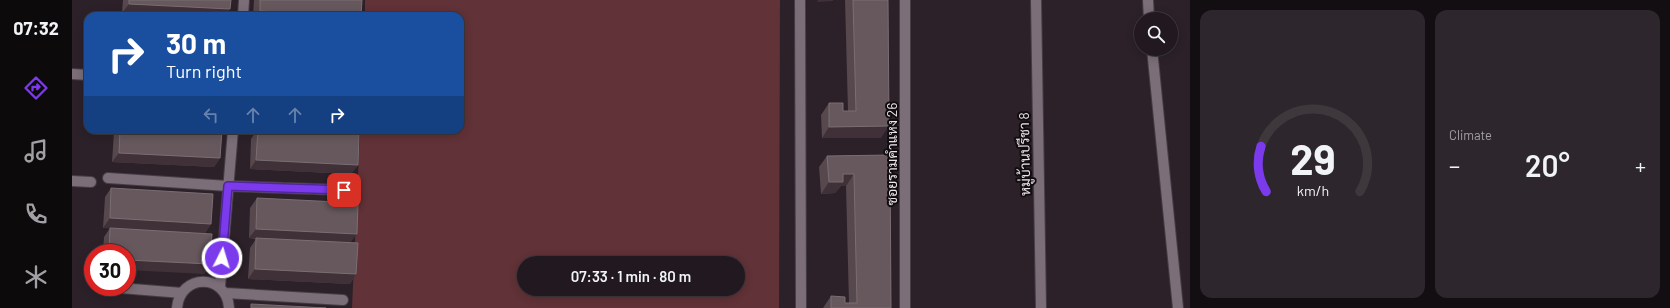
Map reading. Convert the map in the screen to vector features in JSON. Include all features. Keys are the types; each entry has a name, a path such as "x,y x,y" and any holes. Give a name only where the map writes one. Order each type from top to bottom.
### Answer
{"street":[{"path":"243,12 244,0"},
{"path":"800,0 801,308"},
{"name":"ซอยรามคำแหง 26","path":"905,0 905,308"},
{"name":"หมู่บ้านปรีชา 8","path":"1036,0 1041,308"},
{"path":"1148,0 1149,12"},
{"path":"1153,56 1178,308"},
{"path":"72,74 84,75"},
{"path":"223,290 228,186 233,134"},
{"path":"108,178 228,186 344,190"},
{"path":"72,181 91,182"},
{"path":"178,308 178,301 182,293 188,286 200,282 213,283 223,290 229,301 229,308"},
{"path":"136,290 182,293"},
{"path":"223,290 343,300"}],"shaded area":[{"path":"365,0 780,0 779,308 352,308 360,134 464,134 464,12 365,12"}],"building":[{"path":"129,0 231,0 230,9 129,4"},
{"path":"260,0 362,0 361,12 260,11"},
{"path":"853,0 888,0 889,126 829,127 829,103 843,103 843,111 856,111"},
{"path":"120,134 222,134 220,158 119,153"},
{"path":"258,134 359,134 358,165 256,160"},
{"path":"890,155 891,308 831,308 831,296 845,297 845,303 857,303 854,174 843,174 843,182 829,182 827,156"},
{"path":"111,188 213,194 211,224 110,218"},
{"path":"257,198 358,203 357,234 256,229"},
{"path":"110,228 212,234 210,264 136,260 136,244 109,244"},
{"path":"256,238 358,243 356,274 255,269"},
{"path":"251,304 326,308 251,308"}],"route":[{"path":"222,258 228,186 344,190"}]}
